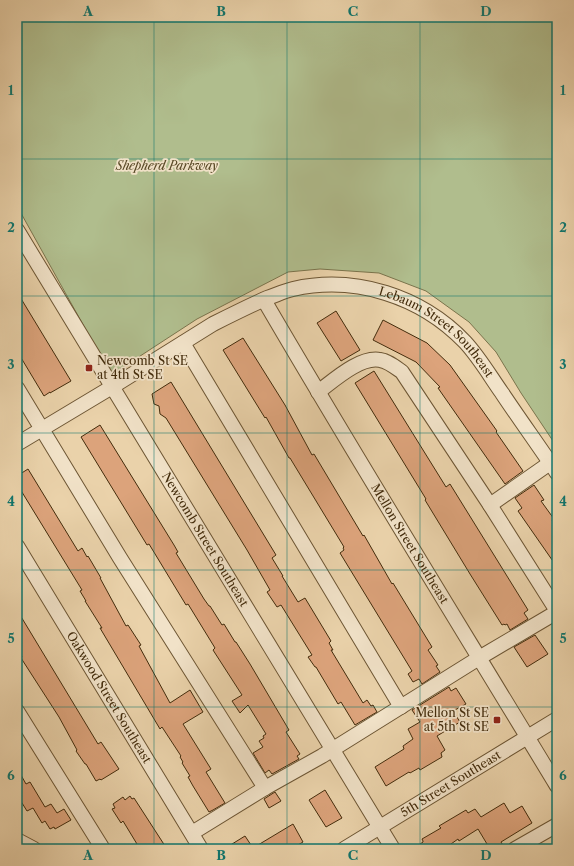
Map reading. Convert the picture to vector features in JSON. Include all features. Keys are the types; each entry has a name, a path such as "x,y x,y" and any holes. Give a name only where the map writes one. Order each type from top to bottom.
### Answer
{"street":[{"name":"Newcomb Street Southeast","path":"17,230 393,849"},
{"name":"Lebaum Street Southeast","path":"17,444 226,317 264,300 292,290 331,284 349,285 385,292 420,307 452,329 466,343 484,366 554,468"},
{"name":"Mellon Street Southeast","path":"264,300 318,392 557,786"},
{"path":"183,343 401,707"},
{"path":"192,833 265,788 332,750 557,611 490,505 402,372 392,365 380,360 369,360 354,366 318,392"},
{"path":"17,388 120,558 265,788"},
{"path":"490,505 554,468"},
{"name":"Oakwood Street Southeast","path":"17,546 201,849"},
{"path":"17,711 103,849"},
{"name":"5th Street Southeast","path":"344,849 557,719"},
{"path":"515,849 557,825"},
{"path":"17,840 34,849"}],"green space":[{"name":"Shepherd Parkway","path":"17,17 557,17 557,447 496,352 469,322 426,291 379,273 320,269 288,272 197,319 111,375 17,206"}],"building":[{"path":"17,292 71,381 44,396 17,351"},
{"path":"336,311 360,350 341,361 317,323"},
{"path":"383,320 427,343 450,365 497,431 496,432 523,471 505,484 438,388 440,387 416,362 373,340"},
{"path":"243,338 285,405 312,455 314,454 363,536 364,535 392,584 393,583 432,647 428,650 438,665 436,666 440,672 422,684 419,679 413,682 408,674 412,671 340,553 344,550 344,547 289,458 266,417 265,418 223,350"},
{"path":"374,371 446,487 450,484 528,610 524,613 528,619 510,630 507,624 502,625 355,383"},
{"path":"171,382 276,555 272,558 298,602 305,598 331,641 329,643 333,650 331,650 363,703 367,700 371,706 373,705 377,712 355,725 341,702 338,704 316,667 308,657 312,655 281,605 277,607 267,592 270,590 247,550 166,418 160,414 159,406 154,404 152,394"},
{"path":"100,425 174,545 178,552 176,553 204,599 236,642 289,730 286,732 300,754 297,756 299,759 272,774 269,770 265,773 253,753 263,747 259,741 264,738 263,736 266,734 248,705 240,713 232,701 242,695 213,650 215,648 188,604 186,605 149,544 147,545 81,437"},
{"path":"28,469 78,551 82,548 87,557 88,556 126,626 128,625 141,645 139,646 170,703 190,690 203,712 183,724 211,769 206,772 225,803 213,810 209,812 193,786 188,777 190,776 182,763 181,756 162,727 160,729 100,628 102,628 80,591 82,590 17,484 17,476"},
{"path":"534,485 544,500 541,501 554,519 552,520 557,527 557,567 518,511 522,508 515,498"},
{"path":"17,610 98,744 101,742 119,769 101,780 96,781 76,751 77,750 59,717 21,658 22,657 18,650 21,648 17,641"},
{"path":"535,635 548,654 527,667 514,647"},
{"path":"449,687 451,691 456,688 466,704 453,711 460,722 437,736 445,750 441,753 442,757 420,770 419,768 410,773 409,772 386,786 375,767 404,749 403,746 413,739 408,729 420,722 412,710"},
{"path":"17,768 26,784 30,782 45,807 51,804 57,813 64,809 71,820 55,829 54,827 50,829 45,821 42,823 33,808 27,811 17,795"},
{"path":"325,790 342,818 326,827 309,800"},
{"path":"275,792 281,801 269,808 264,799"},
{"path":"130,796 132,799 134,798 167,849 140,849 123,821 121,823 112,809 115,808 113,804 123,797 125,800"},
{"path":"504,803 510,813 522,806 532,823 501,842 505,849 490,849 478,829 459,841 458,839 444,849 413,849 423,842 422,839 441,828 439,826 466,810 468,813 475,809 481,817"},
{"path":"293,824 303,842 291,849 224,849 245,836 253,848"}],"place":[{"name":"Newcomb St SE at 4th St SE","path":"89,368"},
{"name":"Mellon St SE at 5th St SE","path":"497,720"}]}
